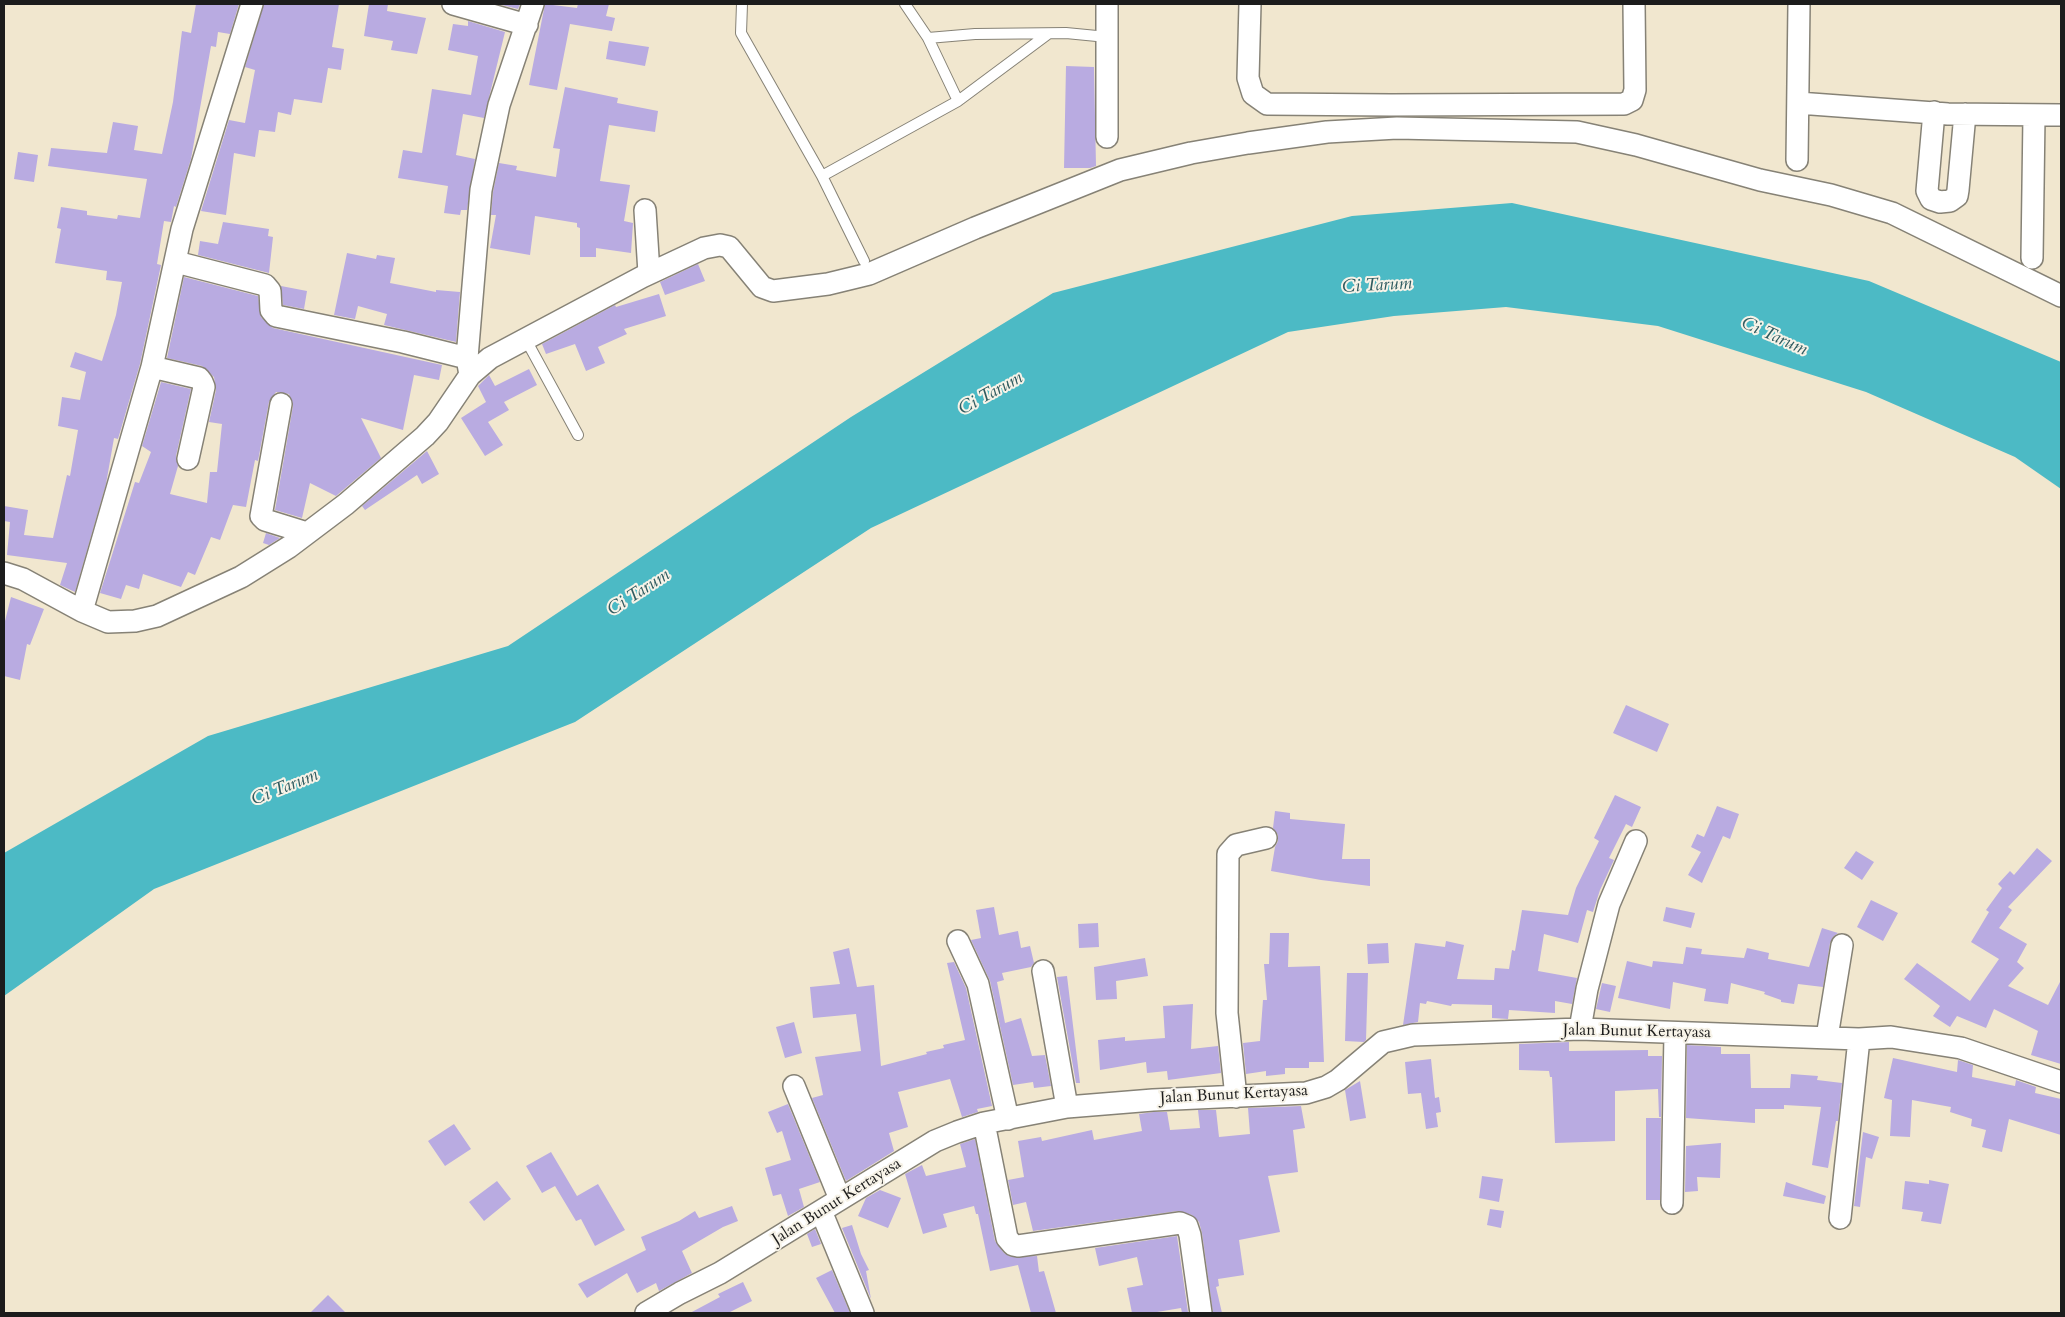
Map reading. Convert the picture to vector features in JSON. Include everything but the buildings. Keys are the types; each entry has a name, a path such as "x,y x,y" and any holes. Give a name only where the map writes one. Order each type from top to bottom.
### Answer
{"street":[{"path":"82,612 152,367 182,229 198,170 252,4"},
{"path":"453,4 527,25"},
{"path":"4,573 23,579 82,612 108,622 135,621 157,616 240,577 307,533 346,504 426,436 438,422 468,367 481,190 499,105 514,55 527,25 533,4"},
{"path":"1107,4 1107,137"},
{"path":"1250,4 1248,78 1253,94 1267,104 1381,105 1624,104 1632,100 1635,90 1634,4"},
{"path":"1797,160 1799,4"},
{"path":"1798,103 1965,114 2061,115"},
{"path":"1934,112 1927,191 1931,199 1940,202 1950,201 1957,196 1965,114"},
{"path":"2032,258 2034,116"},
{"path":"176,262 265,285 270,291 271,310 276,316 403,342 468,367 490,358 649,273 704,248 720,245 729,247 736,252 746,270 762,287 773,291 803,289 870,274 975,228 1120,170 1191,153 1327,132 1397,128 1512,130 1577,132 1636,145 1760,180 1831,195 1869,206 1892,213 2061,296"},
{"path":"645,210 649,273"},
{"path":"152,367 199,378 204,387 188,459"},
{"path":"281,404 261,516 265,520 307,533"},
{"path":"1236,1097 1227,1013 1228,854 1236,845 1266,838"},
{"path":"1580,1029 1587,990 1609,904 1636,841"},
{"path":"958,941 978,984 1008,1119"},
{"path":"1826,1038 1842,945"},
{"path":"1043,971 1068,1107"},
{"name":"Jalan Bunut Kertayasa","path":"646,1313 680,1292 720,1273 935,1142 984,1123 1068,1107 1153,1100 1306,1094 1326,1087 1338,1080 1383,1042 1399,1037 1494,1031 1580,1029 1859,1039 1892,1037 1960,1048 2061,1082"},
{"path":"1672,1203 1675,1033"},
{"path":"1840,1218 1859,1039"},
{"path":"794,1086 840,1199"},
{"path":"984,1123 1007,1238 1013,1244 1018,1246 1180,1223 1187,1226 1190,1235 1201,1313"},
{"path":"821,1211 863,1313"}],"lane":[{"path":"742,4 740,33 822,176 864,261"},
{"path":"905,4 928,38 958,101"},
{"path":"928,38 975,34 1048,34 1107,37"},
{"path":"822,176 958,101 1048,34"},
{"path":"525,338 578,435"}],"water":[{"name":"Ci Tarum","path":"1512,203 1869,281 2061,362 2061,489 2015,457 1866,392 1658,326 1506,307 1394,316 1288,332 871,528 575,722 154,889 4,996 4,853 208,736 508,646 851,417 1053,293 1352,216"}]}
